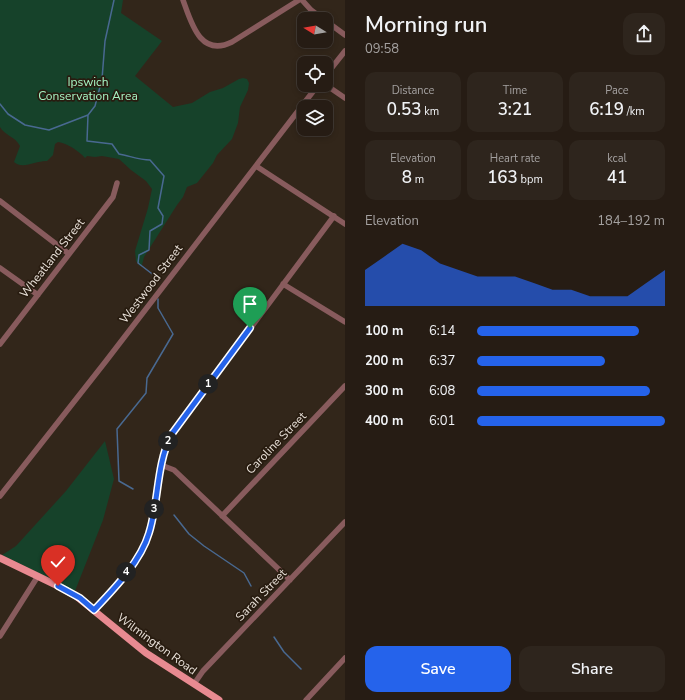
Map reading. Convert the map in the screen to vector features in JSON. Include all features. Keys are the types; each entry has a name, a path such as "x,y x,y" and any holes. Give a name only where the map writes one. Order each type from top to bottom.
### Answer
{"main road":[{"name":"Wilmington Road","path":"0,558 70,592 146,653 219,700"}],"street":[{"path":"183,0 197,34 206,42 217,45 232,42 300,0 314,12"},
{"path":"333,26 345,35"},
{"path":"333,66 345,51"},
{"path":"333,90 345,98"},
{"name":"Westwood Street","path":"0,496 313,92"},
{"path":"256,166 345,224"},
{"name":"Wheatland Street","path":"0,344 113,198 117,183"},
{"path":"0,201 70,254"},
{"path":"94,610 124,575 145,543 153,520 161,465 165,449 174,431 334,216"},
{"path":"0,268 38,295"},
{"path":"283,284 345,322"},
{"name":"Caroline Street","path":"222,516 345,386"},
{"path":"161,465 173,469 290,580"},
{"name":"Sarah Street","path":"194,684 204,671 345,522"},
{"path":"0,636 38,576"},
{"path":"306,700 345,658"}],"green space":[{"name":"Ipswich Conservation Area","path":"0,0 123,0 121,13 162,41 135,76 173,107 192,103 210,92 223,88 239,79 247,79 249,83 248,90 240,107 238,123 232,139 217,155 213,163 197,183 187,187 183,197 144,257 142,265 140,266 136,261 135,251 152,189 146,181 119,159 102,156 87,156 85,158 73,148 58,142 55,144 53,155 47,161 26,165 14,162 20,146 0,127"},
{"path":"105,441 114,479 103,520 75,591 2,555 16,546 66,491"}],"waterway":[{"path":"0,104 8,114 25,125 49,130 88,115 95,106 102,79 105,41 114,0"},
{"path":"88,115 87,141 112,144 119,154 138,159 150,160 164,176 158,208 163,216 162,224 150,231 149,250 139,255 138,263 160,280"},
{"path":"133,489 119,481 117,429 146,393 147,378 173,334 158,308 158,299"},
{"path":"174,515 189,534 244,573 251,586"},
{"path":"274,637 284,652 301,669"}],"route":[{"path":"58,586 80,598 94,610 124,575 141,551 149,533 153,520 161,465 165,449 171,435 250,328"}]}
